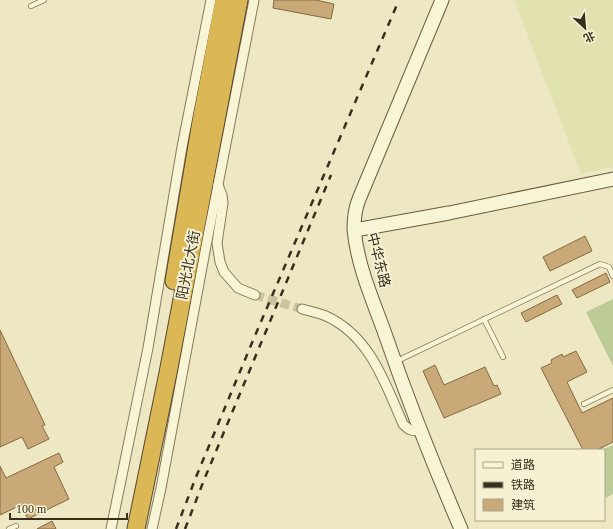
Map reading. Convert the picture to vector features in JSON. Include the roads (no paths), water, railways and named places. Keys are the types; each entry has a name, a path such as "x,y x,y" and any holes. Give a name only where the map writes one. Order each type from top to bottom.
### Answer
{"highway":[{"name":"阳光北大街","path":"126,529 167,320 202,116 224,0"},
{"name":"阳光北大街","path":"136,529 212,181 239,0"}],"street":[{"path":"111,529 148,348 182,147 211,0"},
{"path":"152,529 161,488 212,181 254,0"},
{"name":"中华东路","path":"442,0 359,199 355,211 354,230 362,270 420,430 461,529"},
{"path":"354,230 449,213 613,179"},
{"path":"212,181 222,194 223,203 217,243 220,262 227,276 238,288 255,295"},
{"path":"302,309 324,315 345,328 359,340 378,367 403,424 410,430 420,430"}],"lane":[{"path":"31,6 44,0"},
{"path":"395,362 600,264 609,267 613,276"},
{"path":"484,319 503,357"},
{"path":"584,404 613,390"},
{"path":"9,529 16,526"}],"tunnel":[{"path":"255,295 302,309"}],"railway":[{"path":"176,529 254,338 399,0"},
{"path":"185,529 331,175"}]}
